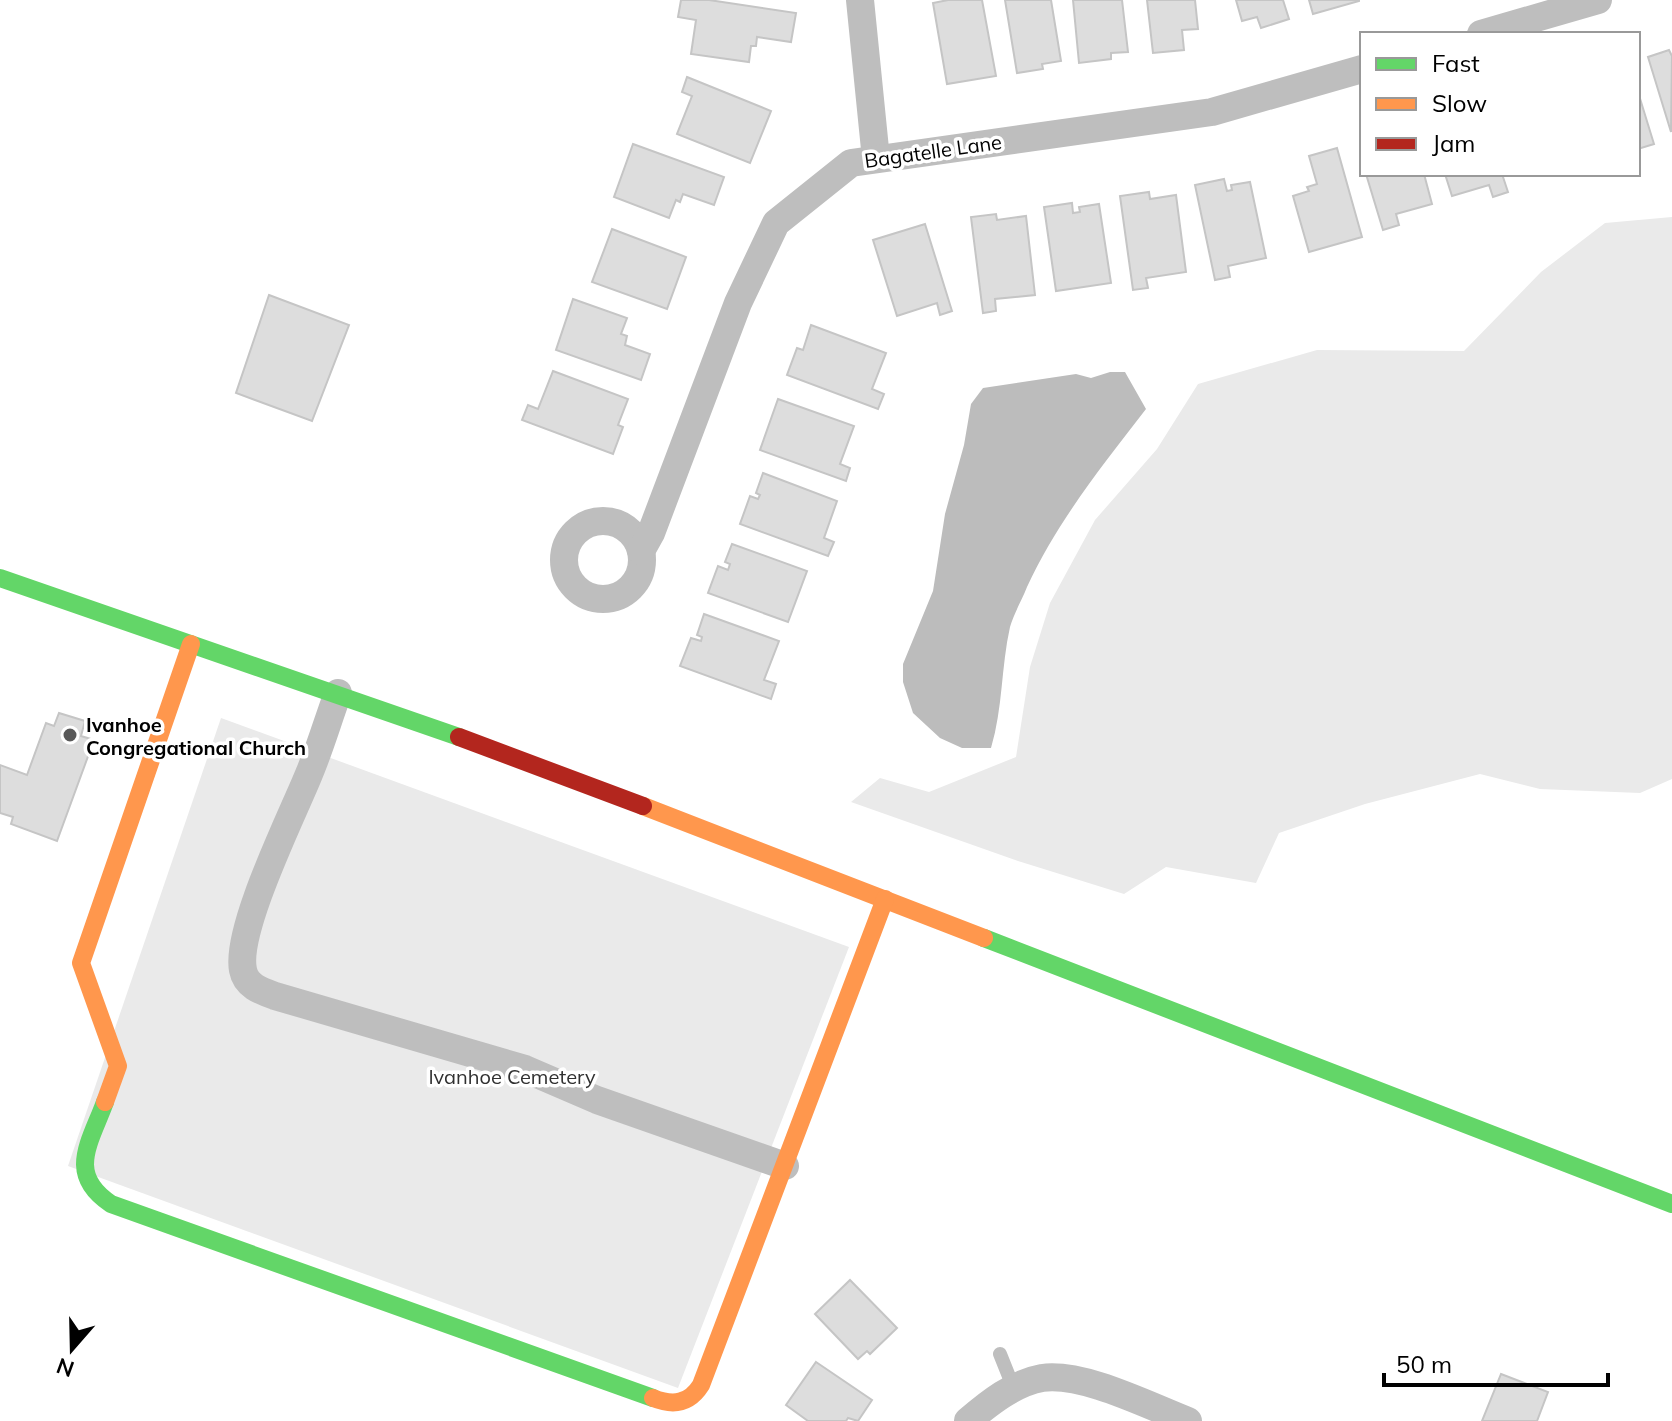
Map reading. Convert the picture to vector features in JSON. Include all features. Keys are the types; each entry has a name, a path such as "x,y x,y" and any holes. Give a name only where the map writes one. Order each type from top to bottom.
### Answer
{"main road":[{"path":"0,578 338,693 545,768 1672,1204"},
{"path":"191,644 81,963 118,1066 83,1162 85,1176 92,1189 111,1204 666,1403 679,1404 696,1394 701,1385 885,899"}],"street":[{"path":"860,0 876,159"},
{"path":"1488,32 1598,0"},
{"name":"Bagatelle Lane","path":"641,551 651,533 738,303 776,223 851,163 1212,112 1360,70"},
{"path":"338,693 256,904 242,957 245,976 251,985 275,996 525,1069 597,1100 785,1166"},
{"path":"968,1421 997,1398 1042,1378 1070,1379 1188,1421"}],"lane":[{"path":"1000,1354 1014,1389"}],"green space":[{"path":"1672,217 1672,779 1640,793 1540,789 1480,774 1365,804 1279,833 1256,883 1166,867 1124,894 1018,861 851,802 880,778 929,792 1016,757 1030,667 1050,603 1095,520 1157,449 1198,384 1317,350 1464,351 1541,272 1605,223"},
{"name":"Ivanhoe Cemetery","path":"221,718 849,947 678,1388 68,1166"}],"shaded area":[{"path":"1110,372 1125,372 1146,409 1066,517 1027,587 1010,627 991,748 962,748 940,738 913,713 903,682 903,664 933,591 945,514 964,445 971,404 983,388 1076,374 1091,378"}],"building":[{"path":"681,0 709,0 796,13 791,42 757,37 756,46 751,46 749,62 691,54 696,20 678,17"},
{"path":"982,0 996,76 947,84 933,3"},
{"path":"1005,0 1051,0 1061,61 1042,64 1043,69 1017,73"},
{"path":"1073,0 1122,0 1128,52 1111,53 1111,59 1079,63"},
{"path":"1147,0 1195,0 1198,29 1182,30 1184,50 1153,53"},
{"path":"1236,0 1283,0 1289,19 1261,28 1257,17 1242,21"},
{"path":"1309,0 1359,0 1359,1 1313,14"},
{"path":"1669,50 1672,56 1671,132 1648,57"},
{"path":"687,77 771,111 750,163 677,134 692,96 682,92"},
{"path":"1640,98 1654,144 1640,148"},
{"path":"633,144 724,177 714,205 683,194 680,202 676,200 669,218 614,197"},
{"path":"1337,148 1362,237 1309,252 1293,196 1309,191 1307,187 1317,184 1309,156"},
{"path":"1367,176 1425,176 1432,204 1396,214 1399,225 1383,230"},
{"path":"1446,176 1503,176 1508,192 1493,197 1489,185 1452,196"},
{"path":"1224,179 1227,191 1232,190 1231,185 1250,182 1266,258 1228,266 1230,277 1215,280 1195,185"},
{"path":"1149,192 1150,199 1176,195 1186,272 1146,278 1148,288 1133,290 1120,196"},
{"path":"1072,203 1073,213 1080,212 1079,207 1099,204 1111,283 1056,291 1044,207"},
{"path":"996,214 997,220 1026,216 1035,295 995,299 996,311 983,313 971,217"},
{"path":"925,224 952,311 940,315 937,303 897,316 873,240"},
{"path":"612,229 686,257 667,309 592,282"},
{"path":"269,295 349,325 312,421 236,393"},
{"path":"573,299 627,318 621,334 627,336 625,345 650,354 641,380 556,350"},
{"path":"811,325 886,353 872,389 884,394 878,409 787,375 797,348 803,350"},
{"path":"553,371 628,399 618,425 623,427 613,454 522,420 528,405 538,409"},
{"path":"778,399 854,426 840,464 850,468 846,481 760,450"},
{"path":"763,473 837,501 824,538 834,542 828,556 740,524 750,496 758,499 760,495 756,493"},
{"path":"732,544 807,571 788,622 708,593 718,566 728,570 730,564 725,562"},
{"path":"704,614 779,641 764,680 776,684 771,699 680,666 691,638 701,641 702,637 697,635"},
{"path":"59,713 85,721 81,736 94,740 57,841 11,824 13,817 0,813 0,765 27,775 46,723 54,726"},
{"path":"850,1280 897,1328 870,1354 867,1351 858,1359 815,1314"},
{"path":"816,1362 872,1400 858,1421 848,1418 846,1421 808,1421 786,1405"},
{"path":"1501,1374 1548,1392 1537,1421 1482,1421"}],"traffic: fast":[{"path":"0,578 459,737"},
{"path":"984,938 1672,1204"},
{"path":"105,1102 88,1144 85,1169 97,1193 111,1204 653,1398"}],"traffic: slow":[{"path":"105,1102 118,1066 81,963 191,644"},
{"path":"643,806 984,938"},
{"path":"653,1398 680,1402 701,1385 885,899"}],"traffic: jam":[{"path":"459,737 643,806"}],"place":[{"name":"Ivanhoe Congregational Church","path":"70,735"}]}
